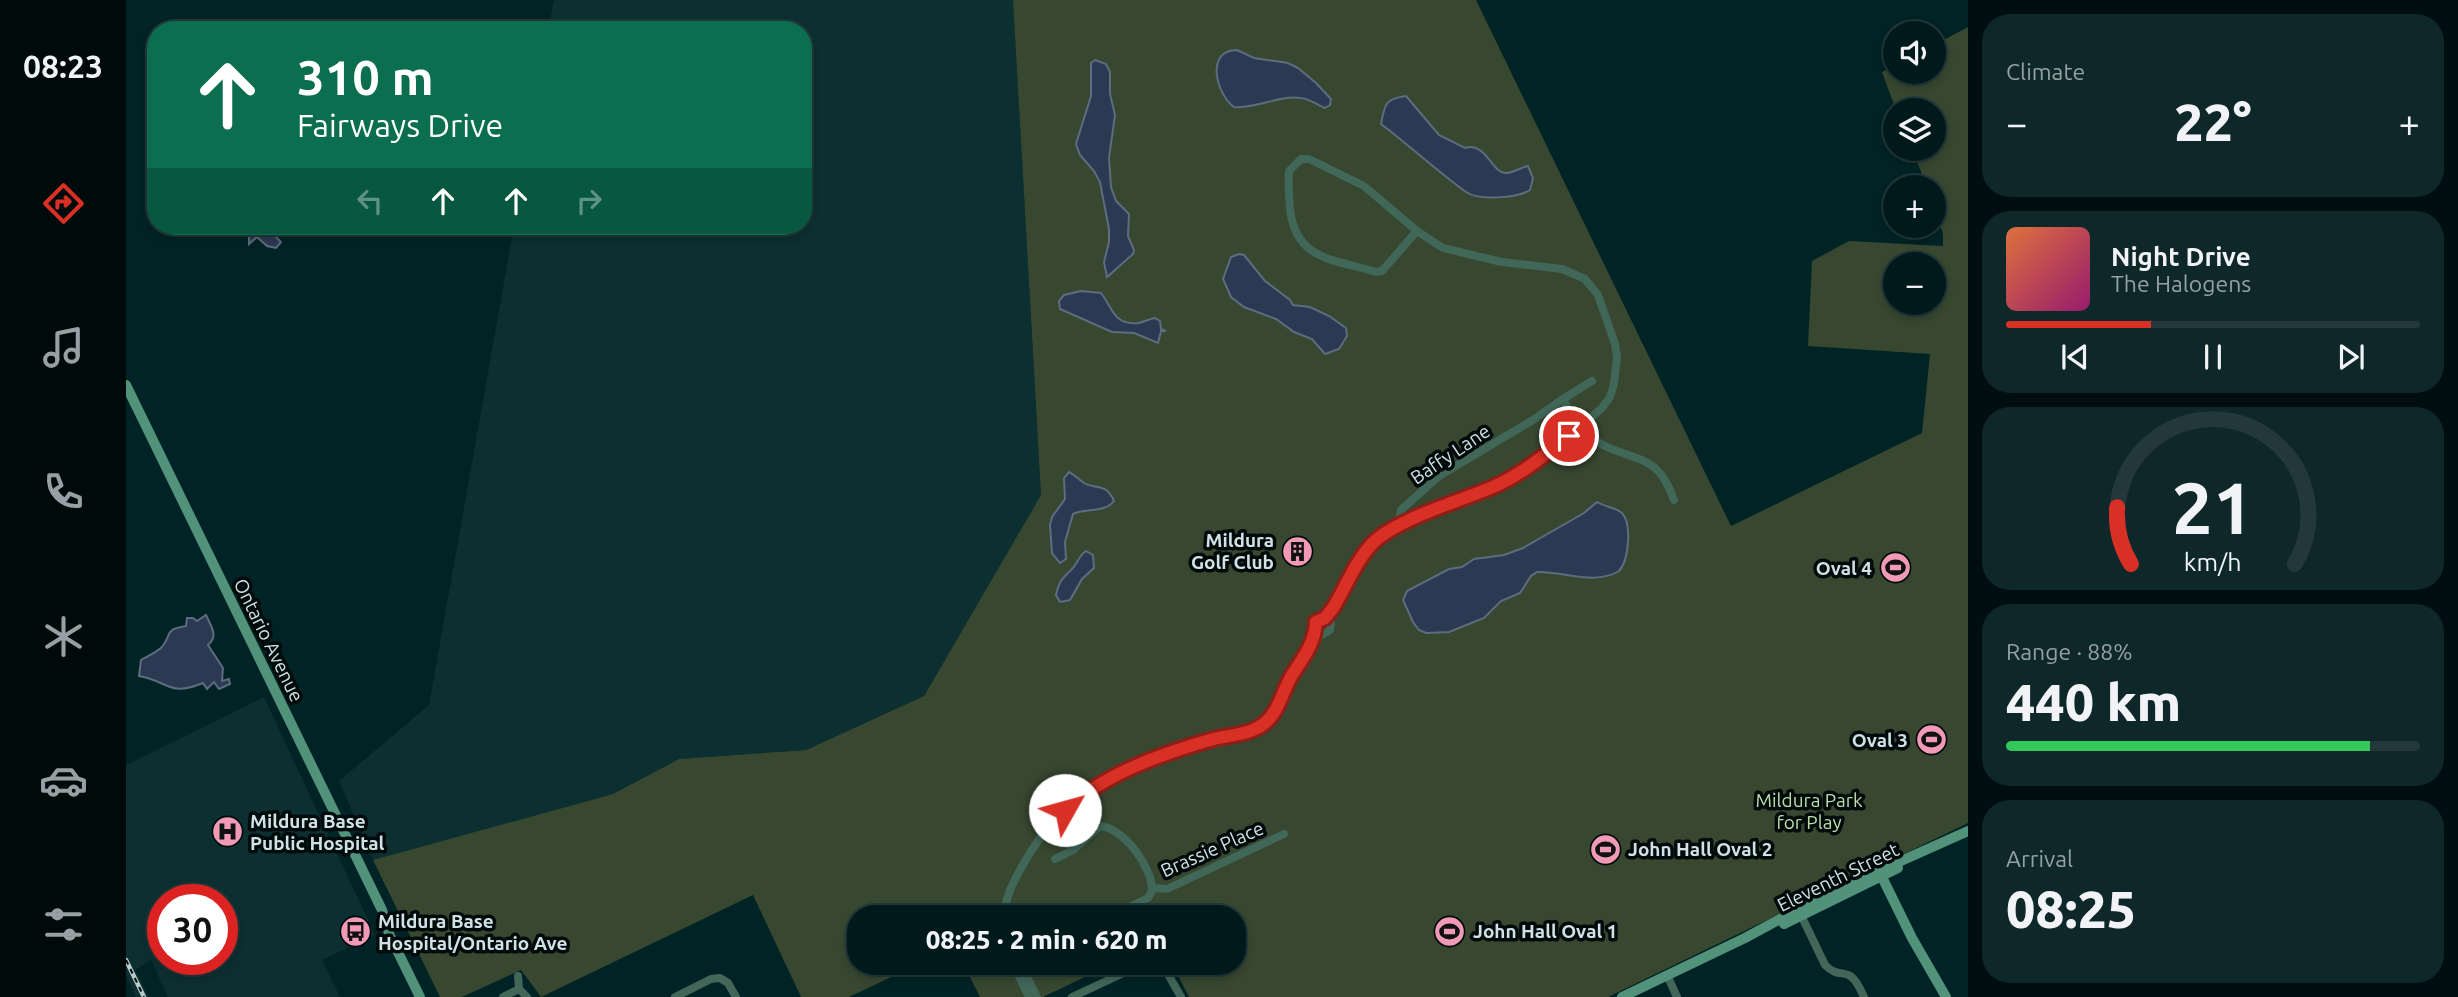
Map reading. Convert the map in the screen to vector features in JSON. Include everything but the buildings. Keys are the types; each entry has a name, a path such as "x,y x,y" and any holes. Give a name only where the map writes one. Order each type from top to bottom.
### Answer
{"street":[{"path":"1319,632 1330,630 1327,619 1372,544 1403,525 1506,480 1534,464 1569,436 1580,423 1602,408 1610,397 1614,384 1617,357 1615,344 1601,302 1590,283 1569,271 1502,262 1451,251 1417,231 1364,186 1340,173 1309,159 1294,163 1289,171 1292,228 1305,247 1315,254 1376,272 1382,271 1417,231"},
{"path":"1592,381 1563,399 1590,436 1598,442 1646,461 1658,470 1674,500"},
{"name":"Ontario Avenue","path":"126,385 427,997"},
{"name":"Baffy Lane","path":"1403,525 1399,516 1401,510 1439,476 1563,399"},
{"path":"1006,905 1008,893 1026,859 1048,827 1072,804 1098,785 1133,767 1261,726 1271,717 1319,632 1318,620 1327,619"},
{"path":"1055,859 1078,846 1096,827 1108,827 1134,847 1153,888 1148,898 1133,905"},
{"name":"Eleventh Street","path":"1622,997 1968,831"},
{"name":"Brassie Place","path":"1153,888 1167,889 1284,834"},
{"path":"1881,873 1912,938 1946,997"},
{"name":"Ontario Avenue","path":"382,910 389,934 420,997"},
{"path":"1800,912 1825,965 1830,970 1852,975 1864,997"},
{"path":"1023,975 1029,997"},
{"path":"1026,975 1037,997"},
{"path":"1072,997 1124,975"},
{"path":"1170,975 1181,997"},
{"path":"1667,975 1677,997"},
{"path":"519,976 519,989 527,997"},
{"path":"674,997 711,979 720,978 728,983 736,997"},
{"path":"503,997 519,989"}],"shaded area":[{"path":"554,0 1013,0 1041,495 924,696 806,750 679,759 613,794 373,860 339,781 429,705 512,235 812,235 812,21 550,21"},
{"path":"1237,50 1254,58 1288,63 1298,68 1331,99 1330,105 1325,108 1307,99 1292,98 1234,107 1222,93 1217,65 1227,52"},
{"path":"1095,60 1106,64 1110,72 1110,94 1115,115 1109,158 1111,187 1116,201 1129,214 1128,236 1134,250 1133,254 1107,277 1104,262 1109,229 1100,182 1080,155 1076,144 1091,96 1091,63"},
{"path":"1406,96 1439,135 1465,148 1478,149 1501,172 1509,173 1528,166 1533,178 1530,190 1516,195 1480,197 1455,184 1381,124 1389,101"},
{"path":"249,235 278,235 275,236 281,242 276,248 267,246 257,237 249,244"},
{"path":"1244,255 1265,281 1293,305 1310,307 1346,328 1347,336 1339,349 1325,354 1312,339 1294,332 1276,319 1244,307 1231,297 1223,279 1231,257"},
{"path":"1081,291 1101,293 1124,322 1138,323 1155,318 1160,321 1161,329 1166,331 1161,331 1158,343 1134,333 1112,332 1060,309 1059,301 1064,295"},
{"path":"1069,472 1088,485 1108,491 1114,501 1100,509 1073,514 1065,542 1066,559 1060,563 1052,553 1050,525 1052,517 1065,499 1064,478"},
{"path":"1597,502 1619,511 1625,518 1627,550 1619,571 1589,578 1537,572 1531,576 1520,593 1501,601 1484,618 1449,632 1426,633 1419,630 1413,622 1403,600 1407,591 1474,559 1504,555 1523,548 1584,513"},
{"path":"1086,551 1093,555 1094,568 1082,579 1070,600 1060,602 1056,595 1060,583"},
{"path":"206,615 214,634 208,645 223,668 222,681 229,679 230,684 219,689 214,682 207,689 203,683 176,689 139,676 141,660 162,647 171,631 186,626 187,618 197,621"},
{"name":"Mildura Base Public Hospital","path":"264,697 375,935 322,960 340,997 168,997 158,975 238,975 238,884 147,884 147,962 135,970 149,997 136,997 126,975 126,765"}],"green space":[{"name":"Mildura Park for Play","path":"1013,0 1476,0 1731,526 1922,433 1930,354 1808,346 1812,261 1849,241 1943,246 1943,238 1946,238 1946,175 1922,175 1917,161 1946,161 1946,98 1892,98 1886,84 1946,84 1946,39 1968,27 1968,823 1608,997 1189,997 1178,975 1246,975 1246,905 847,905 847,975 896,975 849,997 801,997 753,895 541,997 521,970 462,997 440,997 373,860 613,794 679,759 806,750 924,696 1041,495"},
{"path":"969,975 1089,975 1043,997 980,997"}],"railway":[{"path":"126,960 144,997"}],"place":[{"name":"Mildura Golf Club","path":"1297,551"},
{"name":"Oval 4","path":"1895,568"},
{"name":"Oval 3","path":"1931,740"},
{"name":"Mildura Base Public Hospital","path":"227,832"},
{"name":"John Hall Oval 2","path":"1605,849"},
{"name":"John Hall Oval 1","path":"1450,931"},
{"name":"Mildura Base Hospital/Ontario Ave","path":"355,932"}],"route":[{"path":"1065,810 1098,785 1133,767 1261,726 1275,711 1289,681 1314,641 1316,622 1325,618 1333,608 1372,544 1389,532 1506,480 1534,464 1569,436"}]}
